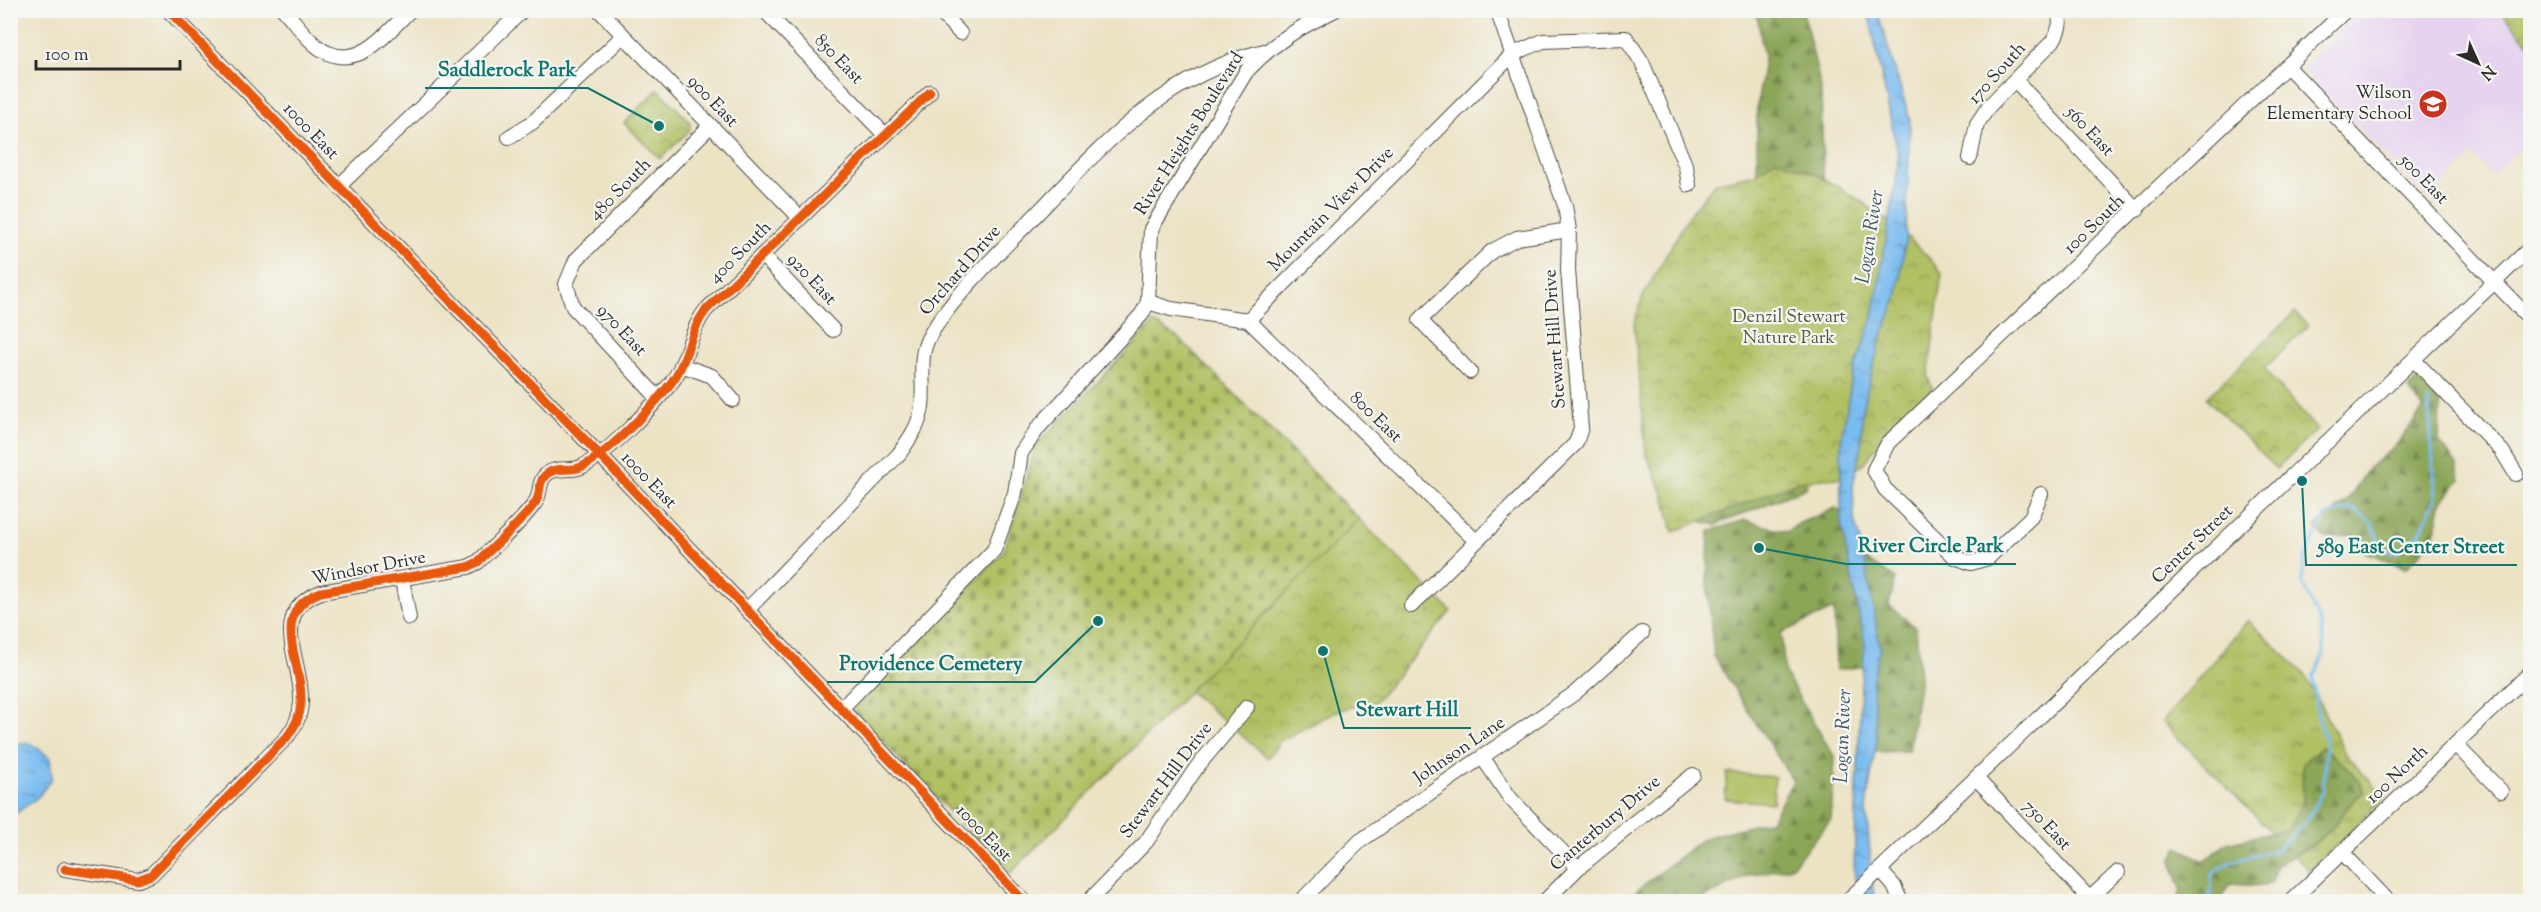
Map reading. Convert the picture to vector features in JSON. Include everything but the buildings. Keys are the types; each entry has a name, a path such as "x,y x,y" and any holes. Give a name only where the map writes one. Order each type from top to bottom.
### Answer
{"street":[{"name":"1000 East","path":"168,10 600,454 1025,902"},
{"path":"284,10 318,46 328,53 352,56 368,50 410,10"},
{"path":"339,186 523,10"},
{"name":"900 East","path":"600,10 800,218"},
{"name":"850 East","path":"764,10 885,135"},
{"path":"938,10 960,33"},
{"name":"River Heights Boulevard","path":"1148,302 1151,229 1246,72 1264,51 1290,33 1335,10"},
{"name":"Stewart Hill Drive","path":"1411,606 1576,443 1581,429 1568,270 1569,230 1565,206 1497,10"},
{"name":"100 South","path":"2041,494 2031,517 1988,558 1971,563 1955,557 1885,489 1874,470 1888,443 2346,10"},
{"name":"170 South","path":"1970,158 1977,124 1989,106 2053,41 2059,30 2060,15"},
{"path":"509,137 533,122 624,36"},
{"path":"1513,54 1543,41 1626,38 1642,62 1686,167 1689,185"},
{"name":"Orchard Drive","path":"748,609 899,454 917,428 922,405 921,362 930,336 981,271 1103,146 1143,110 1191,80 1235,59 1264,51"},
{"name":"Mountain View Drive","path":"1248,320 1513,54"},
{"name":"500 East","path":"2288,67 2530,319"},
{"name":"560 East","path":"2015,80 2137,210"},
{"name":"400 South","path":"600,454 673,382 697,321 930,92"},
{"name":"480 South","path":"566,284 576,260 710,126"},
{"path":"1470,372 1420,320 1492,251 1517,238 1569,230"},
{"name":"Center Street","path":"1846,902 2530,248"},
{"name":"920 East","path":"762,255 833,330"},
{"name":"970 East","path":"566,284 573,307 658,398"},
{"path":"841,709 994,550 1015,492 1021,453 1038,428 1142,314 1148,302 1171,309 1248,320"},
{"name":"800 East","path":"1248,320 1476,541"},
{"path":"2414,360 2502,451 2516,474"},
{"path":"681,365 712,376 733,400"},
{"name":"Windsor Drive","path":"65,869 138,880 151,875 287,737 298,720 302,702 290,632 292,617 300,605 321,592 468,567 478,562 535,503 542,479 547,474 554,470 580,468 600,454"},
{"path":"402,579 409,618"},
{"name":"Johnson Lane","path":"1300,902 1360,841 1575,693 1642,633"},
{"name":"100 North","path":"2290,902 2530,674"},
{"name":"Stewart Hill Drive","path":"1088,902 1146,842 1197,767 1247,706"},
{"path":"2456,745 2500,791"},
{"path":"1483,758 1524,815 1578,868"},
{"name":"Canterbury Drive","path":"1544,902 1578,868 1693,775"},
{"name":"750 East","path":"1976,778 2087,900"},
{"path":"2342,852 2389,902"},
{"path":"1880,870 1901,902"},
{"path":"2087,900 2118,872"}],"shaded area":[{"name":"Wilson Elementary School","path":"2360,11 2530,11 2530,139 2492,175 2473,155 2428,199 2301,68"}],"green space":[{"path":"2506,10 2530,11 2530,44 2502,14"},
{"path":"1753,11 1803,11 1821,88 1824,203 1822,432 1806,488 1716,525 1682,517 1757,192 1757,107 1764,58 1758,20"},
{"path":"658,89 690,122 690,130 660,159 624,123"},
{"name":"Denzil Stewart Nature Park","path":"1775,159 1817,175 1870,208 1902,232 1942,273 1928,377 1933,389 1889,430 1862,465 1847,477 1799,481 1673,532 1665,498 1646,453 1634,323 1643,296 1691,212 1715,183 1756,174"},
{"path":"2295,312 2308,326 2264,369 2317,430 2276,469 2206,398"},
{"path":"1154,323 1181,340 1359,519 1010,874 853,711 1004,551 1036,446"},
{"path":"2422,374 2433,386 2440,406 2439,441 2457,465 2460,479 2442,501 2434,538 2406,568 2365,552 2353,535 2325,538 2315,527 2347,501 2369,468 2397,444 2424,408 2408,389"},
{"path":"1836,508 1849,520 1853,552 1895,578 1889,605 1916,628 1920,677 1909,751 1875,752 1867,666 1836,670 1834,609 1781,633 1785,674 1835,758 1831,820 1791,867 1749,875 1698,901 1622,902 1704,838 1771,820 1793,781 1714,657 1707,583 1709,531 1745,520 1786,532 1800,523"},
{"path":"1359,519 1451,611 1375,702 1339,710 1280,741 1268,758 1189,691"},
{"path":"2248,620 2305,675 2346,755 2385,797 2310,871 2162,722"},
{"path":"2322,747 2353,772 2365,792 2352,802 2324,836 2276,865 2272,882 2264,886 2230,884 2219,901 2178,901 2181,889 2171,861 2178,847 2204,861 2227,843 2288,829 2303,803 2302,764"},
{"path":"1727,773 1775,777 1773,803 1725,799"}],"water":[{"path":"1877,10 1910,120 1906,237 1897,299 1881,338 1863,405 1861,446 1853,486 1854,520 1863,551 1880,648 1872,681 1877,739 1866,808 1874,898 1873,901 1859,901 1854,870 1861,684 1865,644 1841,523 1841,441 1852,377 1873,317 1897,175 1898,154 1868,11"},
{"path":"19,743 32,744 50,758 52,778 38,797 15,814 11,813 11,749"}],"waterway":[{"path":"2210,902 2212,874 2230,862 2277,850 2307,820 2323,790 2326,744 2316,707 2313,677 2324,654 2321,625 2302,582 2305,558 2325,516 2352,508 2372,523 2381,548 2395,553 2419,535 2436,498 2428,400"}],"cycle path":[{"path":"168,10 591,446 1025,902"},
{"path":"65,869 138,880 151,875 287,737 295,725 301,703 291,626 295,612 304,601 321,592 468,567 478,562 529,511 537,499 542,480 547,474 555,470 581,467 591,461 642,416 677,375 700,318 706,310 930,92"}],"place":[{"name":"Wilson Elementary School","path":"2433,104"},
{"name":"Saddlerock Park","path":"659,126"},
{"name":"589 East Center Street","path":"2302,481"},
{"name":"River Circle Park","path":"1759,548"},
{"name":"Providence Cemetery","path":"1098,621"},
{"name":"Stewart Hill","path":"1323,651"}],"water label":[{"name":"Logan River","path":"1871,237"},
{"name":"Logan River","path":"1844,736"}]}
